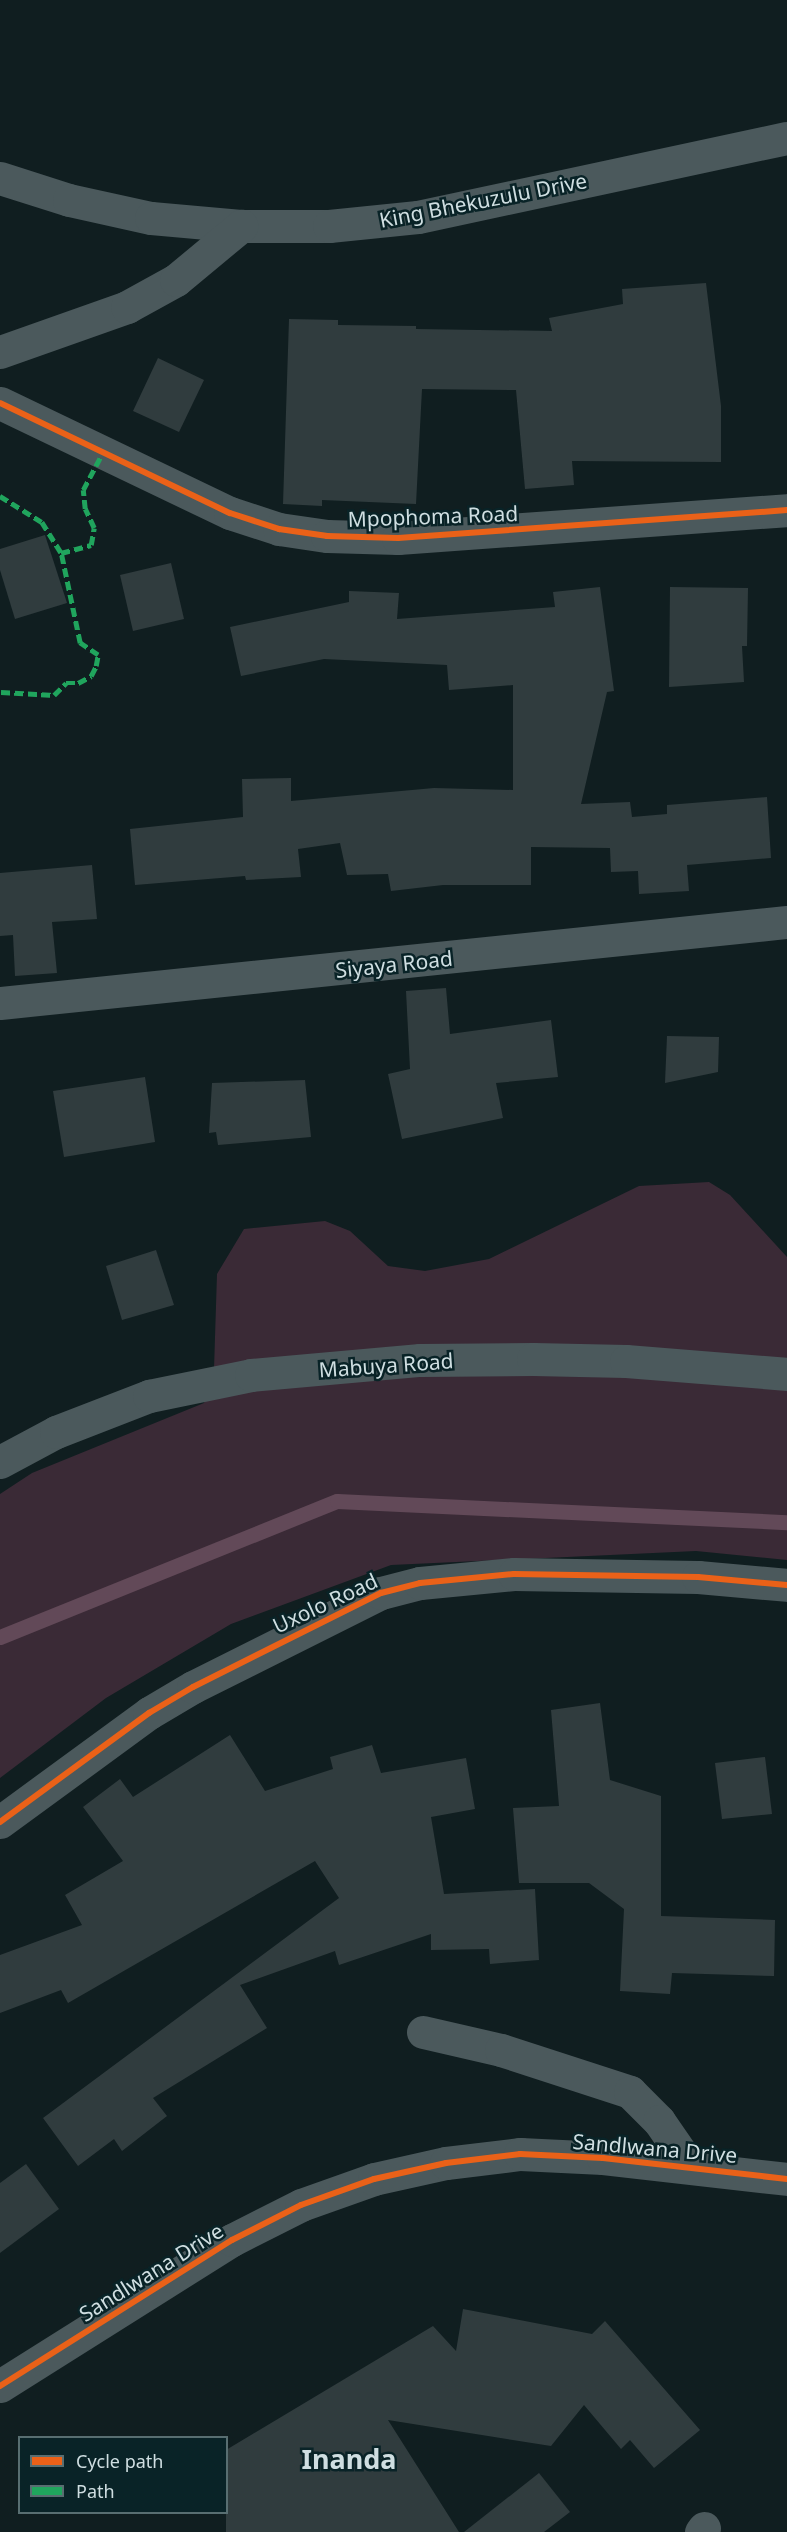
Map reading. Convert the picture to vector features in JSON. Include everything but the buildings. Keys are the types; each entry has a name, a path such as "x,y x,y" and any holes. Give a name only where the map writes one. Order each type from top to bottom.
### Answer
{"street":[{"name":"King Bhekuzulu Drive","path":"0,177 69,200 151,218 241,225 329,226 418,217 787,138"},
{"path":"0,352 127,307 176,280 241,225"},
{"name":"Mpophoma Road","path":"0,403 230,513 279,528 327,536 398,538 787,510"},
{"name":"Siyaya Road","path":"0,1003 787,922"},
{"name":"Mabuya Road","path":"0,1462 57,1432 149,1396 251,1375 420,1360 532,1359 670,1364 787,1374"},
{"name":"Uxolo Road","path":"0,1822 149,1713 194,1686 381,1593 420,1583 514,1574 698,1577 787,1585"},
{"path":"423,2032 501,2050 630,2092 659,2121 690,2166"},
{"name":"Sandlwana Drive","path":"0,2386 232,2240 301,2205 374,2179 446,2163 519,2154 690,2166 787,2179"}],"shaded area":[{"path":"709,1182 730,1195 787,1257 787,1560 696,1551 391,1565 231,1624 106,1698 0,1778 0,1494 32,1473 204,1403 214,1369 217,1274 244,1229 325,1221 350,1231 388,1266 425,1271 489,1259 639,1186"}],"waterway":[{"path":"0,1637 337,1501 787,1522"}],"marked path":[{"path":"1,692 54,695 66,683 78,683 91,676 96,666 98,655 80,643 61,553 91,545 94,528 85,509 83,490 103,452"},
{"path":"0,496 42,522 61,553"}],"cycle path":[{"path":"0,403 230,513 279,529 327,536 398,538 787,510"},
{"path":"0,1822 149,1713 193,1687 381,1593 420,1583 514,1574 698,1577 787,1585"},
{"path":"0,2386 232,2240 301,2205 374,2179 446,2163 520,2154 603,2158 787,2179"}],"district":[{"name":"Inanda","path":"349,2459"}]}
